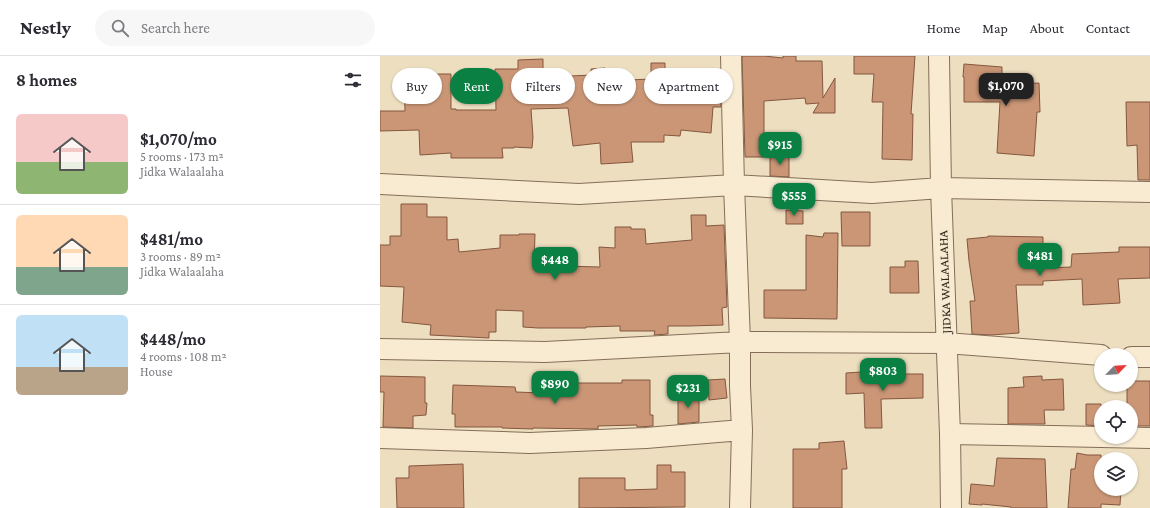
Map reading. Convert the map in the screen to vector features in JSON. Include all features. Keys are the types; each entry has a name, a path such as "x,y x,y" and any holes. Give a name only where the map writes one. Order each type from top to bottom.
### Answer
{"street":[{"path":"731,56 742,430 740,508"},
{"name":"JIDKA WALAALAHA","path":"939,56 941,188 950,434 951,508"},
{"path":"380,184 579,194 734,185 872,192 941,188 1150,192"},
{"path":"380,349 545,352 740,342 946,343 1094,354"},
{"path":"1138,357 1150,357"},
{"path":"380,438 530,443 646,438 742,430"},
{"path":"950,434 1150,438"}],"building":[{"path":"742,56 783,58 783,56 796,56 796,61 822,61 823,98 835,78 835,113 813,113 819,103 806,104 805,98 764,101 764,157 745,157"},
{"path":"854,56 915,56 911,114 913,114 912,160 882,159 883,102 872,102 874,74 854,74"},
{"path":"543,59 543,68 518,68 518,60"},
{"path":"651,63 665,63 665,68 651,68"},
{"path":"964,64 1002,67 1003,85 1039,83 1040,112 1037,112 1034,156 997,153 1000,102 964,102"},
{"path":"503,69 511,69 511,104 575,104 575,76 583,75 583,104 636,104 636,80 644,79 644,104 721,104 721,107 713,107 711,133 681,130 680,136 664,135 664,142 631,142 633,162 601,164 600,143 573,146 568,108 531,109 533,137 532,148 502,148 503,158 451,158 451,153 420,155 419,130 380,131 380,111 405,111 405,104 442,104 442,74 450,74 451,109 496,110 496,104 503,104"},
{"path":"1126,102 1150,102 1150,180 1138,180 1137,145 1127,146"},
{"path":"789,155 789,177 770,176 770,156"},
{"path":"401,204 427,204 427,217 447,217 447,240 458,239 459,252 500,248 500,235 535,234 534,267 561,268 562,266 600,267 599,247 615,248 615,227 645,229 646,244 692,240 691,215 706,215 706,226 724,225 727,307 722,308 723,325 668,326 668,334 654,335 655,331 620,331 620,326 538,328 523,327 523,311 496,310 496,332 489,332 489,338 430,335 431,325 402,322 404,287 380,286 380,245 390,245 390,236 401,236"},
{"path":"786,210 803,211 803,224 786,224"},
{"path":"841,212 870,212 870,246 842,246"},
{"path":"824,233 838,233 837,319 764,318 764,290 806,290 806,235 823,237"},
{"path":"988,236 1043,237 1043,268 1071,267 1072,254 1119,252 1119,247 1150,247 1150,278 1118,279 1120,303 1083,305 1082,279 1043,281 1043,285 1016,285 1019,333 991,335 972,334 970,301 975,301 967,239"},
{"path":"905,261 918,261 919,293 890,293 890,267 905,267"},
{"path":"861,372 861,374 923,374 923,398 881,399 882,428 865,428 864,393 846,394 846,373"},
{"path":"542,375 574,376 574,383 622,383 622,380 650,380 650,415 653,415 653,426 598,426 598,429 455,427 455,414 452,414 453,385 515,387 516,392 542,393"},
{"path":"380,376 425,377 425,403 427,403 426,415 413,416 413,428 383,427 384,392 380,392"},
{"path":"1042,376 1042,380 1063,379 1064,410 1044,410 1045,424 1008,424 1008,388 1024,387 1023,377"},
{"path":"725,379 727,398 709,400 708,380"},
{"path":"1138,381 1150,381 1150,426 1138,426 1138,400 1127,400 1127,392 1138,392"},
{"path":"678,395 699,395 699,422 678,424"},
{"path":"1086,404 1094,404 1094,426 1086,425"},
{"path":"844,441 847,469 842,469 842,508 793,508 793,449 819,449 819,443"},
{"path":"1077,453 1094,455 1094,496 1121,496 1120,505 1101,504 1101,508 1068,508 1071,469 1075,469"},
{"path":"997,458 1045,459 1047,508 1011,508 982,504 969,504 971,484 994,486"},
{"path":"463,464 464,508 397,508 396,478 409,478 409,466"},
{"path":"657,465 671,465 671,472 685,472 685,507 579,508 579,478 625,478 625,490 657,489"}]}
